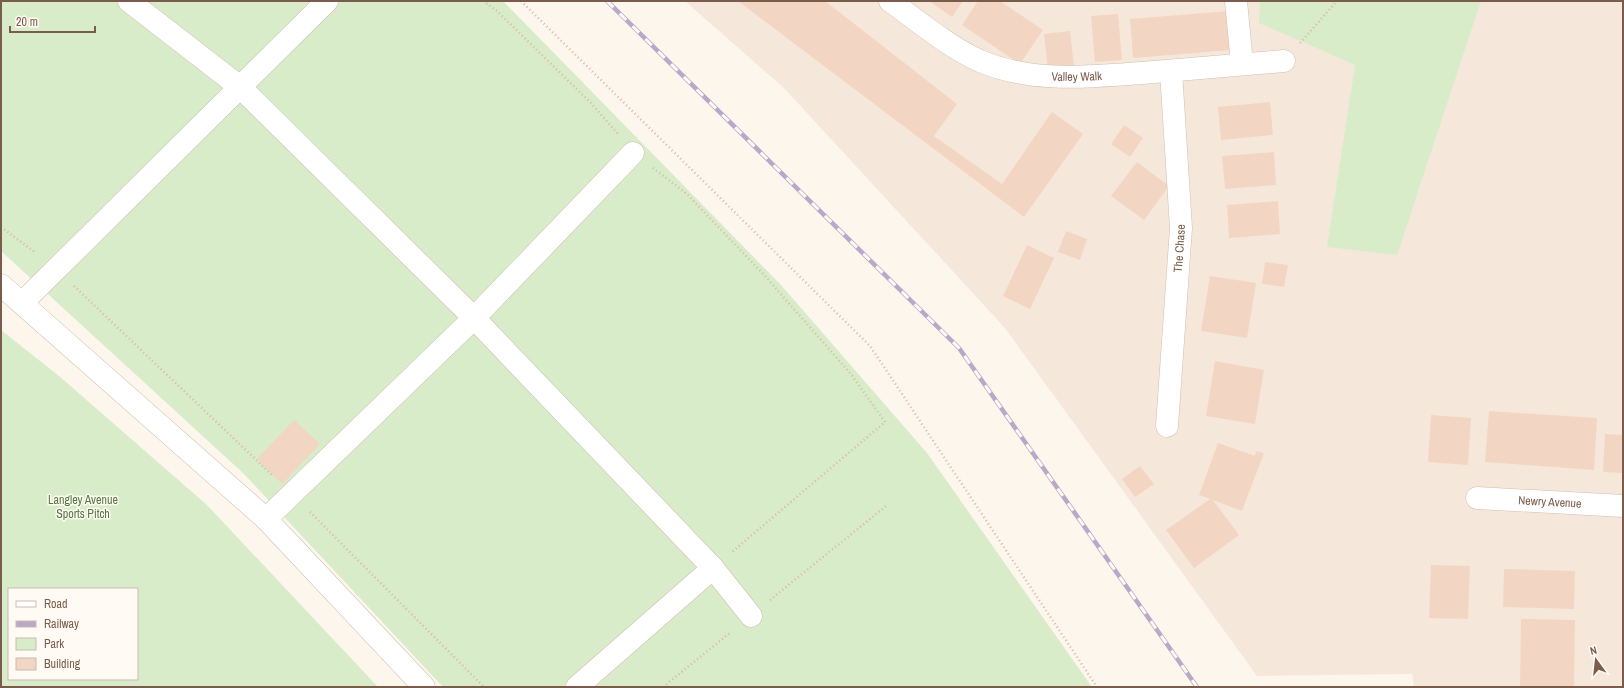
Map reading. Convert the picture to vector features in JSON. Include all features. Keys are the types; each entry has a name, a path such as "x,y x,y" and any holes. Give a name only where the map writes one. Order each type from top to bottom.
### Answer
{"street":[{"path":"129,1 240,87 474,318 713,568 751,616"},
{"path":"22,303 327,1"},
{"name":"Valley Walk","path":"890,1 968,56 1010,71 1042,76 1070,77 1171,71 1284,61"},
{"path":"1236,1 1242,64"},
{"name":"The Chase","path":"1167,426 1180,228 1171,71"},
{"path":"266,519 474,318 633,152"},
{"path":"1,285 266,519 424,687"},
{"name":"Newry Avenue","path":"1478,498 1623,506"},
{"path":"577,687 713,568"}],"path":[{"path":"483,1 496,11 590,102 633,152 688,194 765,276 850,374 885,422 713,568"},
{"path":"521,1 870,346 1097,687"},
{"path":"1284,61 1337,1"},
{"path":"1,227 56,269 292,494 484,687"},
{"path":"663,687 886,506"}],"shaded area":[{"path":"685,1 1623,1 1623,687 1414,687 1412,674 1257,676 1005,328 784,88"}],"green space":[{"path":"1,1 503,1 781,285 927,453 1092,687 443,687 244,474 1,251"},
{"path":"1260,1 1481,1 1397,255 1327,247 1355,65 1259,23"},
{"name":"Langley Avenue Sports Pitch","path":"1,330 59,376 207,505 378,687 1,687"}],"building":[{"path":"738,1 825,1 957,104 934,136 1002,184 1052,112 1083,134 1024,217"},
{"path":"929,1 963,1 952,17"},
{"path":"978,1 1000,1 1043,30 1020,64 962,25"},
{"path":"1229,11 1232,50 1133,58 1130,19"},
{"path":"1118,14 1122,60 1095,62 1091,16"},
{"path":"1070,31 1074,67 1048,70 1044,34"},
{"path":"1270,102 1273,135 1221,140 1218,107"},
{"path":"1124,125 1143,138 1130,157 1111,144"},
{"path":"1274,152 1276,185 1225,189 1222,156"},
{"path":"1137,162 1169,186 1144,220 1111,196"},
{"path":"1278,201 1280,234 1229,238 1227,205"},
{"path":"1066,231 1087,239 1080,260 1058,252"},
{"path":"1027,245 1054,258 1030,309 1003,296"},
{"path":"1265,262 1288,265 1284,287 1262,284"},
{"path":"1210,276 1256,283 1247,338 1201,331"},
{"path":"1215,361 1264,370 1255,424 1206,416"},
{"path":"1489,411 1597,418 1594,470 1485,462"},
{"path":"1431,415 1471,418 1468,465 1428,462"},
{"path":"294,420 320,444 282,484 257,459"},
{"path":"1605,434 1623,435 1623,473 1603,472"},
{"path":"1218,443 1255,456 1256,451 1264,453 1242,511 1213,500 1239,535 1194,568 1166,530 1210,499 1199,495"},
{"path":"1140,466 1154,484 1135,497 1122,479"},
{"path":"1431,565 1470,566 1468,619 1429,618"},
{"path":"1504,569 1575,571 1574,609 1503,607"},
{"path":"1521,619 1575,620 1574,687 1520,687"}],"railway":[{"path":"607,1 959,348 1197,687"}]}
